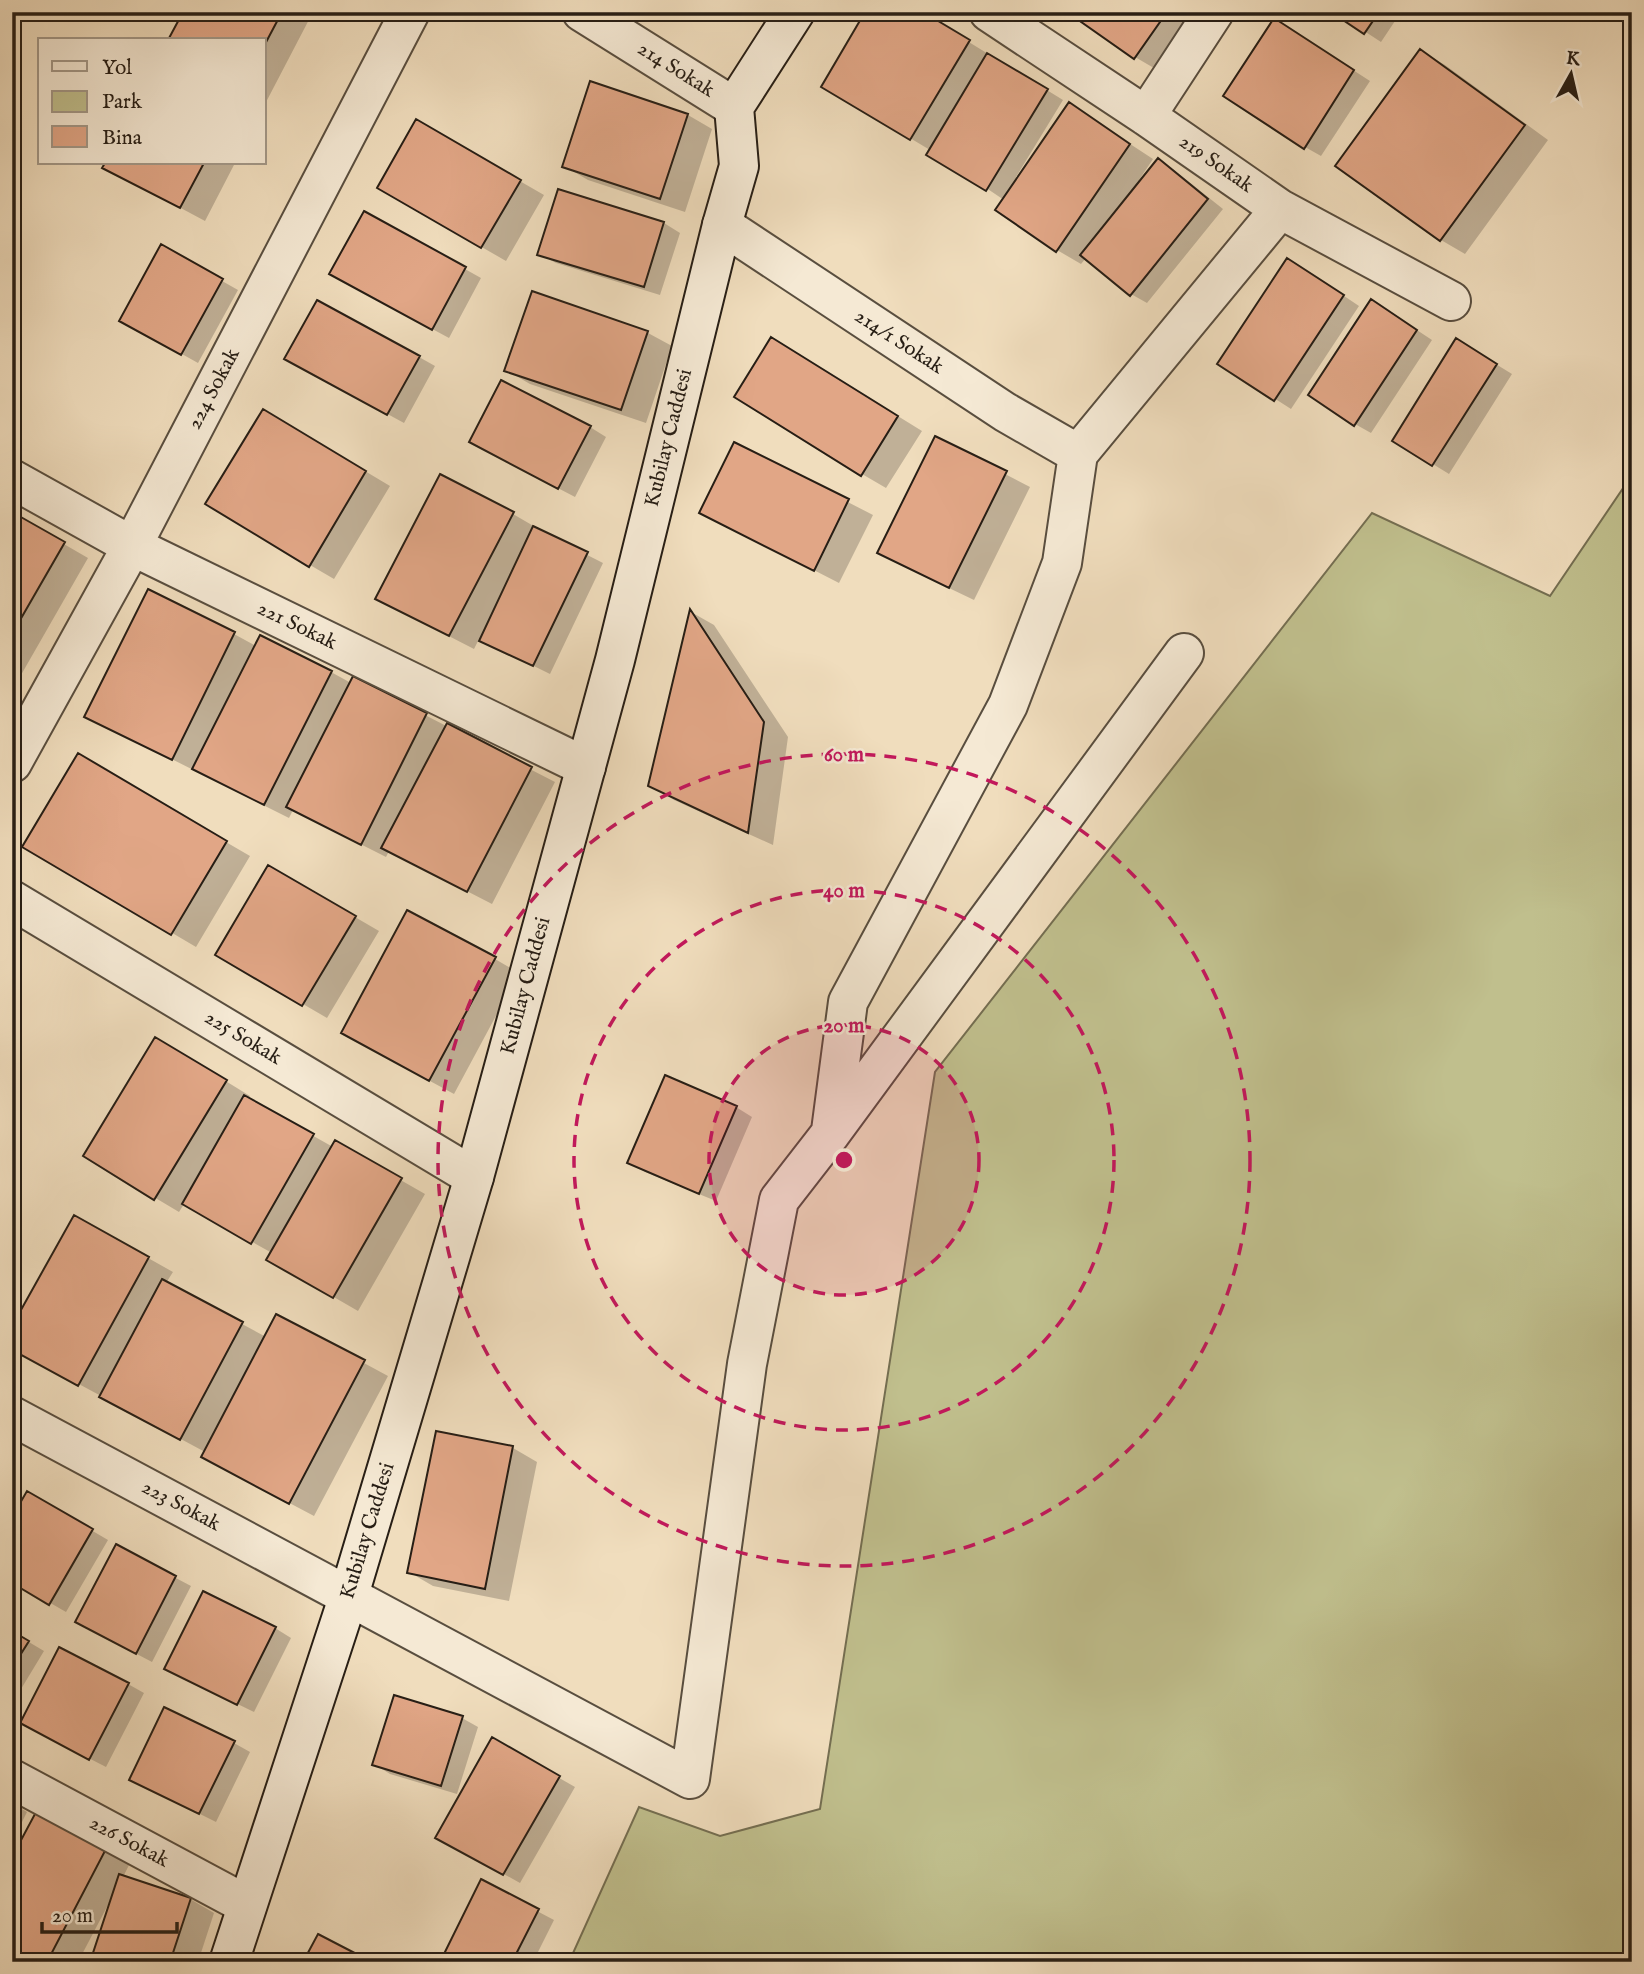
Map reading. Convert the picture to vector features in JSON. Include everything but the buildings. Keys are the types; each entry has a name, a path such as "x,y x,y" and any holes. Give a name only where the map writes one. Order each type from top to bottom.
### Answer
{"street":[{"name":"224 Sokak","path":"12,763 132,546 411,12"},
{"name":"214 Sokak","path":"582,12 734,107"},
{"path":"734,107 795,12"},
{"name":"219 Sokak","path":"989,12 1280,209 1451,300"},
{"path":"1146,116 1214,12"},
{"name":"Kubilay Caddesi","path":"229,1962 349,1595 474,1177 586,767 739,166 734,107"},
{"path":"831,1133 848,1002 1008,705 1062,563 1078,454 1280,209"},
{"name":"214/1 Sokak","path":"722,225 1004,412 1078,454"},
{"name":"221 Sokak","path":"12,479 132,546 586,767"},
{"path":"831,1133 1184,653"},
{"name":"225 Sokak","path":"12,900 474,1177"},
{"name":"223 Sokak","path":"12,1416 690,1779 747,1364 779,1200 831,1133"},
{"name":"226 Sokak","path":"12,1779 247,1905"}],"green space":[{"path":"1632,475 1632,1962 569,1962 639,1807 720,1836 820,1809 935,1072 1372,513 1550,596"}]}
